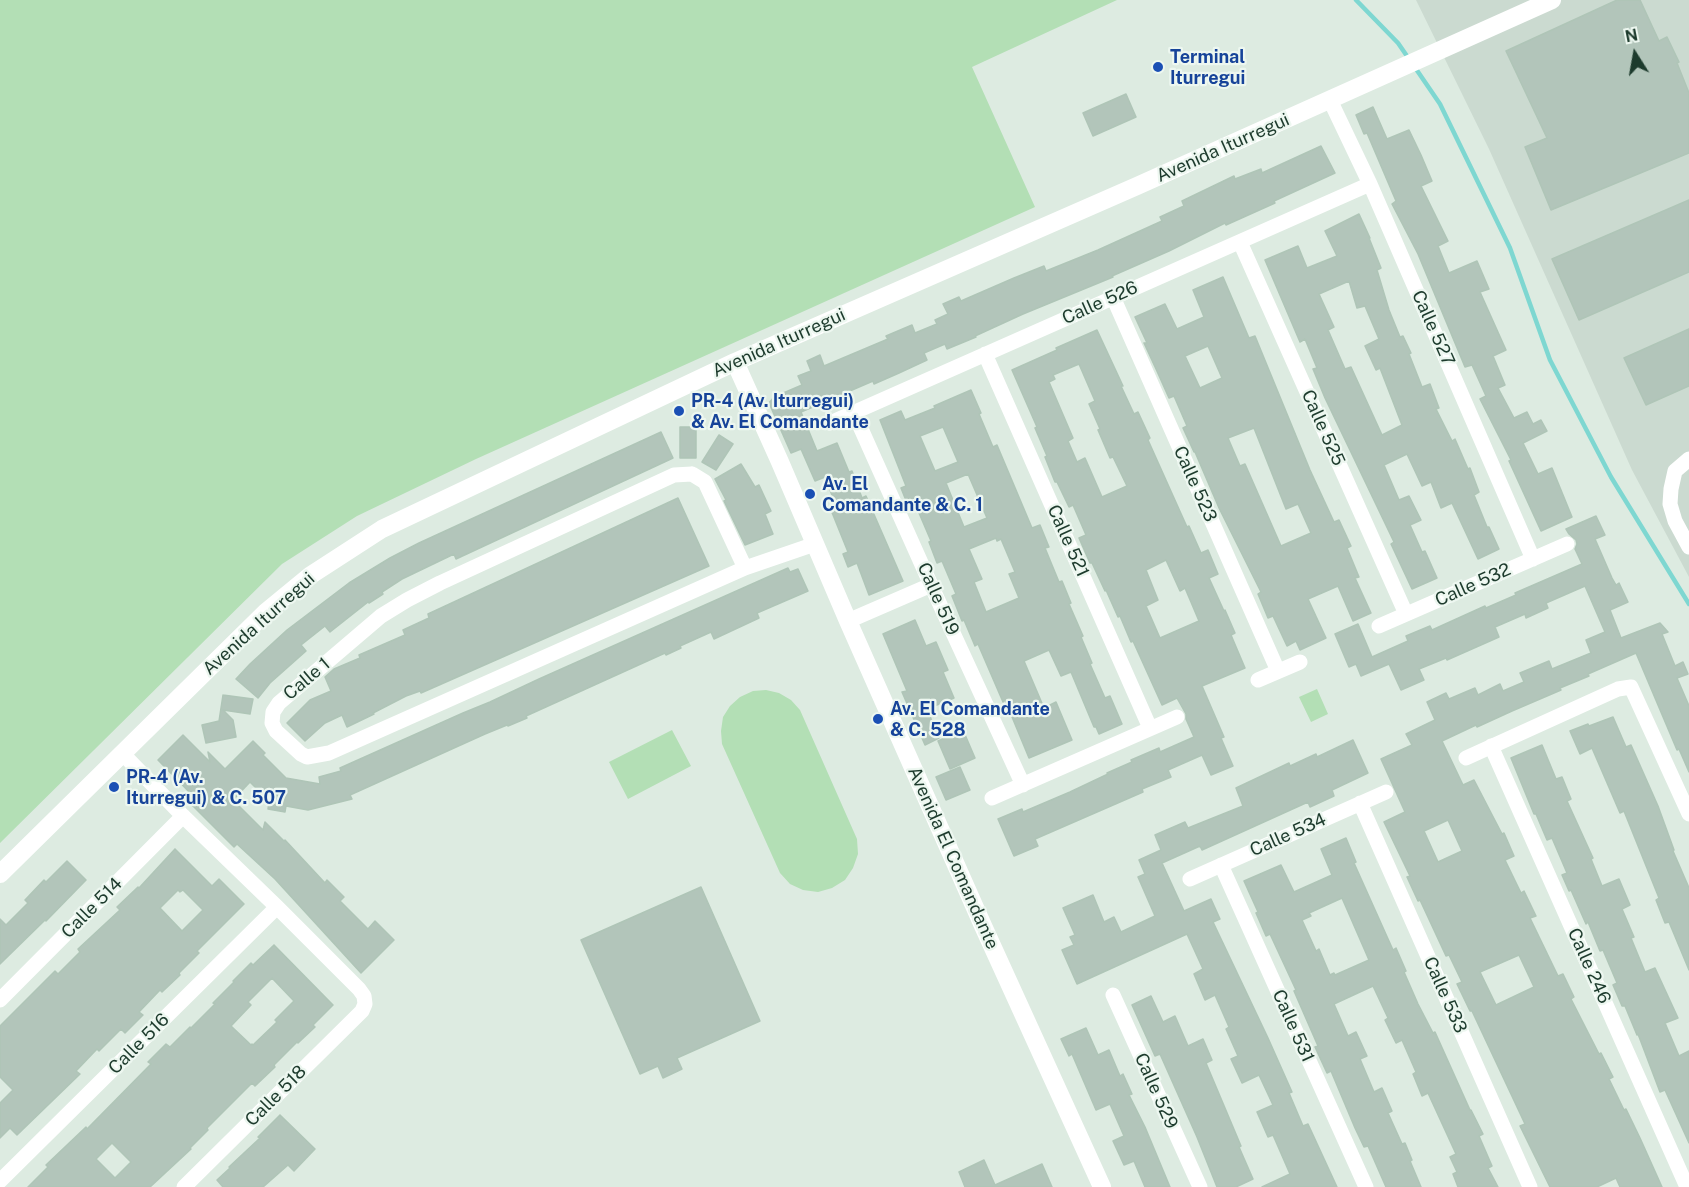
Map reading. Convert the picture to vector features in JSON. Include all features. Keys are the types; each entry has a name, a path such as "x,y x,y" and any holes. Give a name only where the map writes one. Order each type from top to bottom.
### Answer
{"street":[{"name":"Avenida Iturregui","path":"0,874 266,612 311,575 360,543 410,515 735,362 1128,190 1552,0"},
{"name":"Calle 527","path":"1330,99 1370,184 1533,559"},
{"name":"Calle 526","path":"830,423 1370,184"},
{"name":"Calle 525","path":"1240,242 1406,614"},
{"name":"Calle 523","path":"1113,297 1278,671"},
{"name":"Calle 521","path":"985,354 1150,728"},
{"name":"Avenida El Comandante","path":"735,362 979,917 1102,1187"},
{"name":"Calle 519","path":"854,413 1023,785"},
{"path":"1689,459 1675,471 1670,504 1675,521 1689,547"},
{"name":"Calle 1","path":"745,568 705,482 692,474 674,475 440,583 381,616 279,703 273,712 272,723 276,731 301,754 315,757 329,753 745,568 815,544"},
{"name":"Calle 532","path":"1379,627 1567,544"},
{"path":"848,621 931,585"},
{"path":"1258,680 1300,662"},
{"path":"1466,758 1618,689 1631,687 1689,814"},
{"path":"992,798 1177,717"},
{"name":"Calle 246","path":"1491,746 1687,1187"},
{"path":"122,753 183,816 278,907"},
{"name":"Calle 534","path":"1190,879 1386,792"},
{"name":"Calle 533","path":"1360,803 1530,1187"},
{"name":"Calle 514","path":"0,1000 183,816"},
{"name":"Calle 531","path":"1221,865 1366,1187"},
{"name":"Calle 518","path":"184,1187 362,1011 365,1004 364,996 358,989 278,907"},
{"name":"Calle 516","path":"0,1181 278,907"},
{"name":"Calle 529","path":"1113,995 1200,1187"}],"shaded area":[{"path":"1416,0 1689,0 1689,577 1632,470 1489,149"}],"green space":[{"path":"0,0 1117,0 972,67 1035,207 476,459 357,516 282,564 0,843"},
{"path":"1317,689 1328,714 1311,722 1299,697"},
{"path":"766,690 779,693 791,700 800,710 857,839 858,854 853,868 845,880 832,888 818,892 803,890 790,884 780,873 722,744 723,717 730,706 740,697 753,691"},
{"path":"672,730 691,766 628,799 609,762"}],"building":[{"path":"1617,0 1640,0 1659,41 1667,37 1679,62 1677,63 1689,93 1689,153 1551,210 1525,147 1547,138 1506,51"},
{"path":"1126,94 1136,117 1093,136 1083,113"},
{"path":"1373,107 1387,139 1409,130 1421,155 1432,181 1421,186 1448,241 1438,246 1449,273 1477,261 1489,289 1480,292 1506,350 1493,356 1505,385 1498,388 1514,418 1527,412 1533,424 1541,420 1547,431 1523,443 1538,474 1552,468 1572,517 1541,531 1509,461 1511,460 1480,399 1486,396 1472,365 1465,367 1418,254 1392,204 1396,201 1367,133 1364,134 1356,115"},
{"path":"1321,146 1335,173 1274,201 1275,203 1226,225 1225,223 1113,277 1023,314 976,337 947,349 945,344 924,353 927,360 899,373 874,384 873,381 801,412 817,451 837,443 849,472 852,471 862,498 866,496 903,581 869,595 857,563 848,567 843,554 848,552 831,510 837,508 825,477 815,481 801,449 791,453 769,403 774,397 802,385 798,376 811,371 807,361 820,355 824,366 888,339 886,336 912,325 915,333 937,324 935,320 948,314 943,304 959,297 961,301 1044,266 1046,271 1098,250 1162,221 1160,217 1184,206 1182,201 1234,176 1235,179 1261,169 1262,173"},
{"path":"1689,200 1689,272 1579,320 1552,259"},
{"path":"1359,214 1381,268 1377,270 1400,337 1403,336 1411,353 1409,354 1422,387 1430,384 1439,408 1436,409 1452,441 1455,439 1468,469 1470,468 1479,492 1474,495 1499,549 1478,559 1452,503 1441,508 1431,482 1422,486 1407,454 1384,465 1399,500 1409,496 1421,520 1410,525 1437,578 1412,589 1391,544 1394,542 1325,398 1313,369 1317,368 1305,339 1300,342 1265,260 1298,246 1307,268 1337,256 1325,231","holes":["1349,281 1357,308 1365,306 1379,339 1365,346 1376,370 1380,368 1402,425 1382,435 1351,367 1345,369 1328,330 1334,327 1319,294"]},
{"path":"1223,277 1249,338 1255,336 1334,522 1339,520 1351,546 1347,548 1359,577 1355,578 1371,613 1353,621 1338,586 1308,599 1326,638 1300,650 1296,641 1287,646 1273,616 1268,618 1258,594 1261,592 1219,508 1183,428 1187,426 1174,396 1169,398 1135,317 1165,304 1177,329 1204,317 1193,290","holes":["1208,346 1222,378 1200,388 1185,356","1254,428 1286,509 1298,504 1311,533 1281,546 1245,464 1240,466 1228,438"]},
{"path":"1689,329 1689,386 1646,405 1624,358"},
{"path":"1097,330 1134,414 1138,412 1150,438 1148,440 1187,527 1189,526 1201,553 1208,550 1218,574 1209,578 1235,633 1231,635 1245,668 1202,686 1224,737 1221,738 1233,766 1211,775 1202,755 1168,770 1171,777 1142,789 1143,792 1035,839 1038,846 1014,856 998,819 1022,809 1023,812 1070,792 1159,748 1160,752 1194,737 1186,714 1177,698 1162,705 1133,641 1131,642 1120,616 1118,617 1090,563 1079,538 1086,535 1073,505 1069,507 1055,482 1035,428 1037,427 1012,370 1057,350 1056,348","holes":["1079,364 1095,401 1089,404 1100,429 1098,430 1110,458 1113,457 1127,486 1102,497 1085,458 1077,462 1068,441 1073,438 1049,382 1055,379 1053,375","1166,560 1180,591 1185,588 1199,621 1160,638 1146,606 1158,600 1146,570"]},
{"path":"971,390 993,447 997,445 1032,528 1040,525 1049,547 1045,548 1059,582 1062,581 1071,603 1069,604 1092,663 1090,664 1105,698 1110,696 1122,724 1099,734 1071,672 1061,676 1049,650 1024,661 1044,708 1056,702 1072,740 1029,758 978,644 975,646 964,620 962,621 952,596 956,594 942,561 937,563 929,542 931,541 916,506 909,508 901,488 906,486 880,420 901,411 905,420 935,408 934,406","holes":["943,427 958,462 935,471 920,436","968,474 987,518 964,527 946,483","996,538 997,541 1001,539 1015,572 1009,574 1019,598 986,612 974,582 982,579 969,549"]},
{"path":"680,427 696,427 696,458 680,458"},
{"path":"661,432 673,458 456,559 454,554 402,579 330,632 325,626 301,645 306,651 270,683 258,698 236,679 287,630 349,583 390,558"},
{"path":"719,435 733,444 716,470 702,462"},
{"path":"741,464 755,487 759,485 771,511 765,514 773,534 745,545 715,479"},
{"path":"678,498 709,566 421,693 420,691 406,696 347,727 342,715 325,723 305,741 287,723 310,700 331,691 325,677 334,669 360,658 359,655 405,635 403,630 429,618 428,614"},
{"path":"1596,516 1605,535 1595,539 1612,578 1616,585 1619,583 1628,602 1610,610 1621,638 1660,623 1668,632 1662,634 1675,666 1683,662 1688,674 1677,678 1689,706 1689,772 1679,749 1677,750 1636,653 1588,674 1589,676 1560,688 1561,690 1442,741 1463,785 1474,780 1502,834 1504,833 1514,856 1505,860 1521,893 1524,891 1536,916 1530,918 1558,976 1563,974 1574,997 1571,999 1613,1077 1609,1079 1624,1110 1626,1109 1662,1187 1620,1187 1616,1178 1597,1187 1550,1187 1520,1126 1525,1124 1457,984 1462,982 1449,955 1446,956 1420,900 1418,901 1407,877 1410,876 1384,822 1405,812 1381,759 1412,745 1406,734 1435,720 1427,702 1446,693 1449,699 1475,688 1478,695 1500,684 1503,691 1524,682 1520,673 1549,661 1552,669 1591,653 1586,640 1605,632 1585,586 1546,603 1548,608 1526,618 1525,614 1495,627 1499,637 1447,660 1446,658 1419,669 1424,680 1401,690 1389,664 1361,676 1356,664 1349,667 1335,634 1358,624 1372,657 1408,641 1406,636 1430,626 1432,630 1516,595 1515,593 1582,564 1575,549 1576,540 1566,529","holes":["1448,820 1462,851 1438,862 1424,831","1519,955 1534,987 1496,1005 1480,972"]},
{"path":"788,568 790,572 798,569 808,591 757,613 759,618 714,639 711,632 666,655 665,653 526,716 527,718 485,734 350,795 352,799 308,810 286,806 285,812 268,809 269,801 250,782 233,800 263,830 265,822 325,883 327,880 344,897 340,901 368,929 375,921 394,940 361,973 275,879 237,844 234,847 192,805 197,800 158,760 183,735 210,762 208,752 225,769 253,741 265,753 263,755 286,778 320,784 319,777 341,771 340,768"},
{"path":"915,620 926,646 936,642 948,670 943,672 954,698 927,709 939,738 925,745 902,692 907,691 883,634"},
{"path":"223,695 253,699 250,714 223,710 233,720 236,737 206,743 202,725 219,721"},
{"path":"1613,717 1626,747 1631,745 1658,806 1673,851 1689,888 1689,970 1669,922 1665,923 1656,900 1659,898 1624,811 1620,813 1592,748 1580,754 1570,731"},
{"path":"963,730 975,758 950,769 938,741"},
{"path":"1353,740 1368,773 1332,790 1334,796 1310,807 1308,802 1202,850 1200,846 1162,863 1184,911 1211,899 1220,919 1213,922 1292,1092 1289,1093 1303,1126 1308,1124 1337,1187 1262,1187 1290,1174 1273,1135 1268,1137 1257,1112 1273,1105 1259,1075 1242,1083 1231,1059 1238,1056 1226,1029 1229,1027 1215,995 1205,1000 1194,974 1203,969 1187,934 1077,984 1062,950 1074,945 1070,937 1075,935 1063,908 1093,895 1104,922 1114,917 1121,932 1155,916 1138,877 1145,874 1139,860 1161,850 1155,835 1185,822 1188,828 1243,806 1236,788 1289,763 1290,766 1316,754 1317,757"},
{"path":"1542,745 1556,779 1562,777 1571,799 1567,801 1593,858 1591,859 1602,886 1619,879 1630,905 1622,909 1645,972 1655,968 1678,1018 1665,1023 1679,1056 1689,1051 1689,1143 1665,1090 1660,1092 1638,1034 1613,985 1617,983 1603,950 1600,951 1588,922 1586,924 1571,890 1569,891 1562,875 1567,873 1552,838 1547,840 1511,758"},
{"path":"960,767 970,790 946,800 936,777"},
{"path":"1346,838 1356,862 1354,863 1393,950 1396,948 1418,1004 1433,1033 1435,1032 1483,1134 1479,1136 1492,1166 1488,1168 1498,1187 1458,1187 1453,1174 1457,1172 1450,1157 1456,1154 1428,1093 1422,1096 1413,1074 1416,1072 1402,1040 1396,1043 1385,1020 1388,1018 1373,986 1334,1004 1348,1036 1356,1032 1367,1056 1360,1059 1374,1092 1382,1088 1392,1111 1388,1113 1402,1144 1405,1143 1421,1187 1386,1187 1368,1146 1364,1147 1331,1071 1327,1073 1315,1047 1318,1046 1294,991 1296,990 1270,934 1266,936 1244,881 1281,865 1294,892 1332,875 1321,849","holes":["1342,898 1369,960 1330,975 1319,949 1316,951 1302,920 1311,916 1309,913"]},
{"path":"175,849 212,886 219,879 244,904 197,951 199,953 179,973 180,975 162,992 160,990 139,1012 143,1015 125,1033 121,1029 99,1051 97,1049 76,1071 80,1074 17,1135 10,1128 0,1138 0,1103 13,1090 0,1077 0,1026 55,971 58,974 80,952 78,949 120,910 117,907 139,888","holes":["178,890 180,892 183,890 203,910 182,931 160,908"]},
{"path":"67,861 86,880 0,964 0,919 6,925 28,903 25,900 44,880 46,882"},
{"path":"701,887 760,1021 677,1058 682,1069 663,1078 658,1066 640,1074 581,940"},
{"path":"274,945 333,1005 313,1025 315,1027 274,1065 275,1067 255,1086 252,1083 207,1128 208,1130 191,1149 150,1187 28,1187 48,1167 46,1165 86,1127 87,1129 151,1064 148,1062 166,1044 170,1047 191,1028 215,1004 213,1003 233,981 251,963 253,965","holes":["272,978 294,1001 275,1020 277,1022 251,1045 231,1026 251,1005 248,1002","112,1143 131,1162 115,1178 96,1159"]},
{"path":"1151,996 1163,1022 1175,1016 1188,1046 1203,1039 1212,1060 1206,1063 1253,1179 1236,1187 1217,1187 1160,1054 1155,1056 1132,1005"},
{"path":"1086,1028 1098,1055 1109,1050 1120,1076 1123,1074 1132,1094 1129,1095 1170,1187 1145,1187 1134,1161 1124,1165 1113,1141 1124,1136 1110,1104 1096,1110 1072,1054 1069,1056 1061,1039"},
{"path":"280,1115 315,1149 294,1171 288,1165 263,1187 223,1187 217,1180"},
{"path":"984,1160 995,1185 1042,1164 1052,1187 965,1187 959,1172"}],"waterway":[{"path":"1356,0 1398,43 1409,59"},
{"path":"1414,66 1440,104 1510,248 1550,360 1611,477 1689,604"}],"place":[{"name":"Terminal Iturregui","path":"1158,67"},
{"name":"PR-4 (Av. Iturregui) & Av. El Comandante","path":"679,411"},
{"name":"Av. El Comandante & C. 1","path":"810,494"},
{"name":"Av. El Comandante & C. 528","path":"878,719"},
{"name":"PR-4 (Av. Iturregui) & C. 507","path":"114,787"}]}
